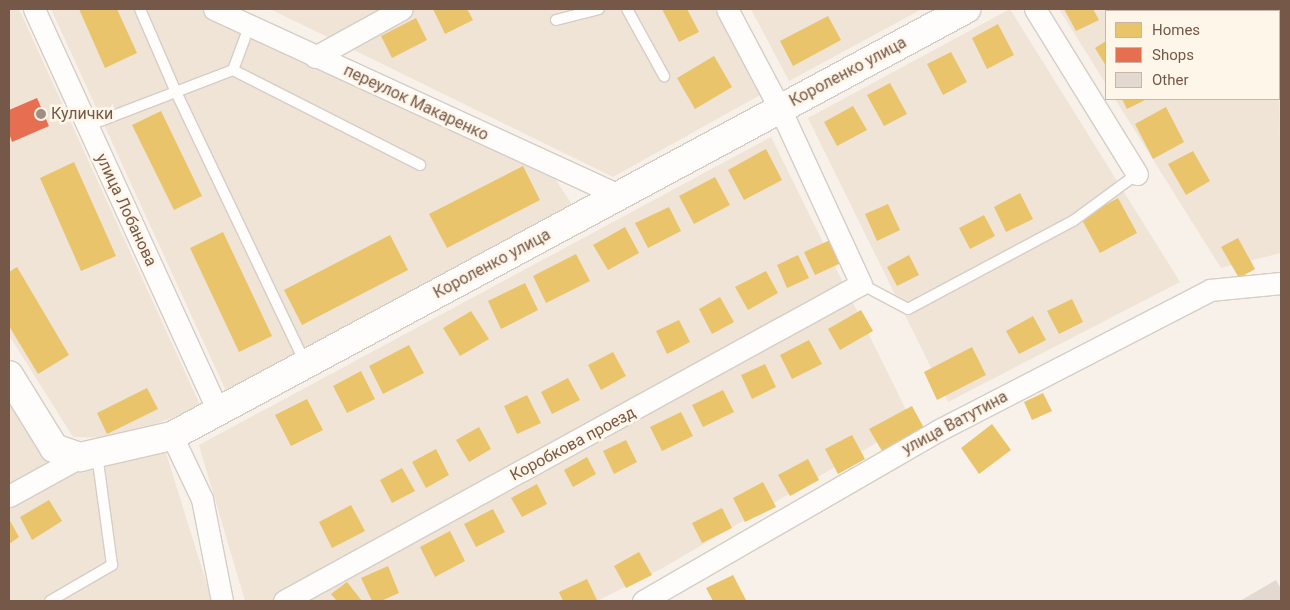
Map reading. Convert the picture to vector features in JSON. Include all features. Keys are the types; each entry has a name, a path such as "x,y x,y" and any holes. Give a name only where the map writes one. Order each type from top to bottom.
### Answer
{"street":[{"name":"улица Лобанова","path":"34,9 218,411"},
{"name":"переулок Макаренко","path":"214,9 249,27 619,195"},
{"path":"316,57 402,9"},
{"path":"728,9 780,109 861,284"},
{"name":"Короленко улица","path":"9,496 89,455 172,436 966,9"},
{"path":"1035,9 1137,174"},
{"name":"улица Ватутина","path":"643,601 939,430 1210,290 1281,282"},
{"name":"Коробкова проезд","path":"284,601 861,284"},
{"path":"9,375 54,448 89,455"},
{"path":"172,436 202,499 222,601"}],"lane":[{"path":"140,9 176,92 306,364"},
{"path":"556,20 599,9"},
{"path":"627,9 664,76"},
{"path":"233,70 249,27"},
{"path":"87,126 233,70 420,166"},
{"path":"861,284 908,309 1073,221 1137,174"},
{"path":"50,601 112,565 89,455"}],"shaded area":[{"path":"9,9 19,9 201,407 118,438 73,437 9,335"},
{"path":"51,9 201,9 550,171 573,206 226,391"},
{"path":"270,9 714,9 760,95 613,177"},
{"path":"751,9 922,9 789,81"},
{"path":"1010,9 1180,282 948,402 808,118"},
{"path":"1059,9 1256,10 1105,10 1105,82"},
{"path":"1116,100 1280,100 1281,253 1221,268"},
{"path":"771,137 912,422 661,569 597,601 245,601 199,445"},
{"path":"9,396 53,466 166,453 212,601 9,601"}],"building: Homes":[{"path":"79,9 117,9 137,53 105,68"},
{"path":"433,9 467,9 473,20 445,34"},
{"path":"662,9 687,9 699,32 679,42"},
{"path":"1064,9 1093,9 1099,20 1076,31"},
{"path":"828,16 841,40 793,66 780,41"},
{"path":"416,18 427,40 392,58 381,36"},
{"path":"998,24 1014,55 987,69 972,38"},
{"path":"1105,42 1105,64 1095,48"},
{"path":"951,52 967,82 943,95 927,64"},
{"path":"714,56 732,87 695,109 677,78"},
{"path":"890,83 907,114 884,126 867,95"},
{"path":"1122,100 1145,100 1127,109"},
{"path":"853,106 867,130 837,146 824,122"},
{"path":"1166,107 1184,142 1153,159 1135,124"},
{"path":"161,111 202,196 174,210 132,125"},
{"path":"766,149 782,180 744,200 728,170"},
{"path":"1193,151 1210,181 1186,195 1168,164"},
{"path":"74,162 116,256 81,271 40,178"},
{"path":"523,166 540,200 447,248 429,214"},
{"path":"715,177 730,205 694,224 679,196"},
{"path":"1020,193 1033,219 1006,232 994,207"},
{"path":"1118,198 1137,233 1100,253 1081,218"},
{"path":"888,204 900,230 877,241 865,214"},
{"path":"669,207 681,231 648,248 635,223"},
{"path":"984,215 995,236 970,249 959,228"},
{"path":"625,227 639,253 608,270 593,245"},
{"path":"223,232 272,336 239,352 190,248"},
{"path":"390,235 408,270 302,325 284,290"},
{"path":"1238,238 1255,269 1239,278 1221,247"},
{"path":"830,240 841,263 815,275 804,252"},
{"path":"576,254 590,281 546,303 533,276"},
{"path":"798,255 809,278 787,288 777,265"},
{"path":"909,255 919,275 897,286 887,267"},
{"path":"17,267 69,355 38,374 9,326 9,272"},
{"path":"766,271 778,293 748,310 735,287"},
{"path":"525,283 538,310 501,329 488,301"},
{"path":"720,297 734,322 712,334 699,309"},
{"path":"1072,299 1083,322 1059,334 1047,311"},
{"path":"861,310 873,331 840,350 828,329"},
{"path":"471,311 489,339 460,356 443,328"},
{"path":"1033,316 1046,340 1019,354 1006,331"},
{"path":"679,320 690,342 667,354 656,331"},
{"path":"809,340 822,364 792,379 780,355"},
{"path":"409,345 424,373 383,394 369,366"},
{"path":"972,347 986,375 937,400 924,372"},
{"path":"613,352 626,376 601,390 588,365"},
{"path":"765,364 776,387 752,399 741,375"},
{"path":"361,371 375,399 347,413 333,386"},
{"path":"568,378 580,400 552,414 541,392"},
{"path":"147,388 158,409 107,434 97,413"},
{"path":"723,390 734,412 703,427 692,405"},
{"path":"1043,393 1052,411 1032,420 1024,402"},
{"path":"527,395 541,423 517,434 504,406"},
{"path":"307,399 323,430 291,446 275,415"},
{"path":"912,406 924,428 882,451 869,429"},
{"path":"681,412 693,436 662,451 650,427"},
{"path":"992,424 1011,450 979,474 961,448"},
{"path":"479,427 491,449 469,462 456,440"},
{"path":"852,435 865,459 838,474 825,449"},
{"path":"626,440 637,462 614,474 603,451"},
{"path":"436,449 449,475 426,488 412,462"},
{"path":"587,457 596,474 573,487 564,470"},
{"path":"808,459 819,480 790,496 778,475"},
{"path":"402,468 415,491 392,503 380,480"},
{"path":"763,482 776,507 745,522 733,498"},
{"path":"537,484 547,504 522,517 511,498"},
{"path":"49,500 62,521 32,540 20,517"},
{"path":"351,505 365,531 332,548 319,522"},
{"path":"722,508 732,528 702,543 692,523"},
{"path":"493,509 505,532 476,547 464,524"},
{"path":"9,519 19,537 9,544"},
{"path":"450,531 465,561 435,577 420,547"},
{"path":"639,552 652,575 626,588 614,566"},
{"path":"388,566 399,593 381,601 372,601 361,578"},
{"path":"733,575 746,600 713,601 706,588"},
{"path":"587,579 597,600 563,601 559,592"},
{"path":"347,582 362,601 337,601 331,594"}],"building: Shops":[{"path":"37,98 49,126 12,142 9,133 9,110"}],"building: Other":[{"path":"1276,580 1281,589 1281,601 1240,601"}],"place":[{"name":"Кулички","path":"41,114"}]}
